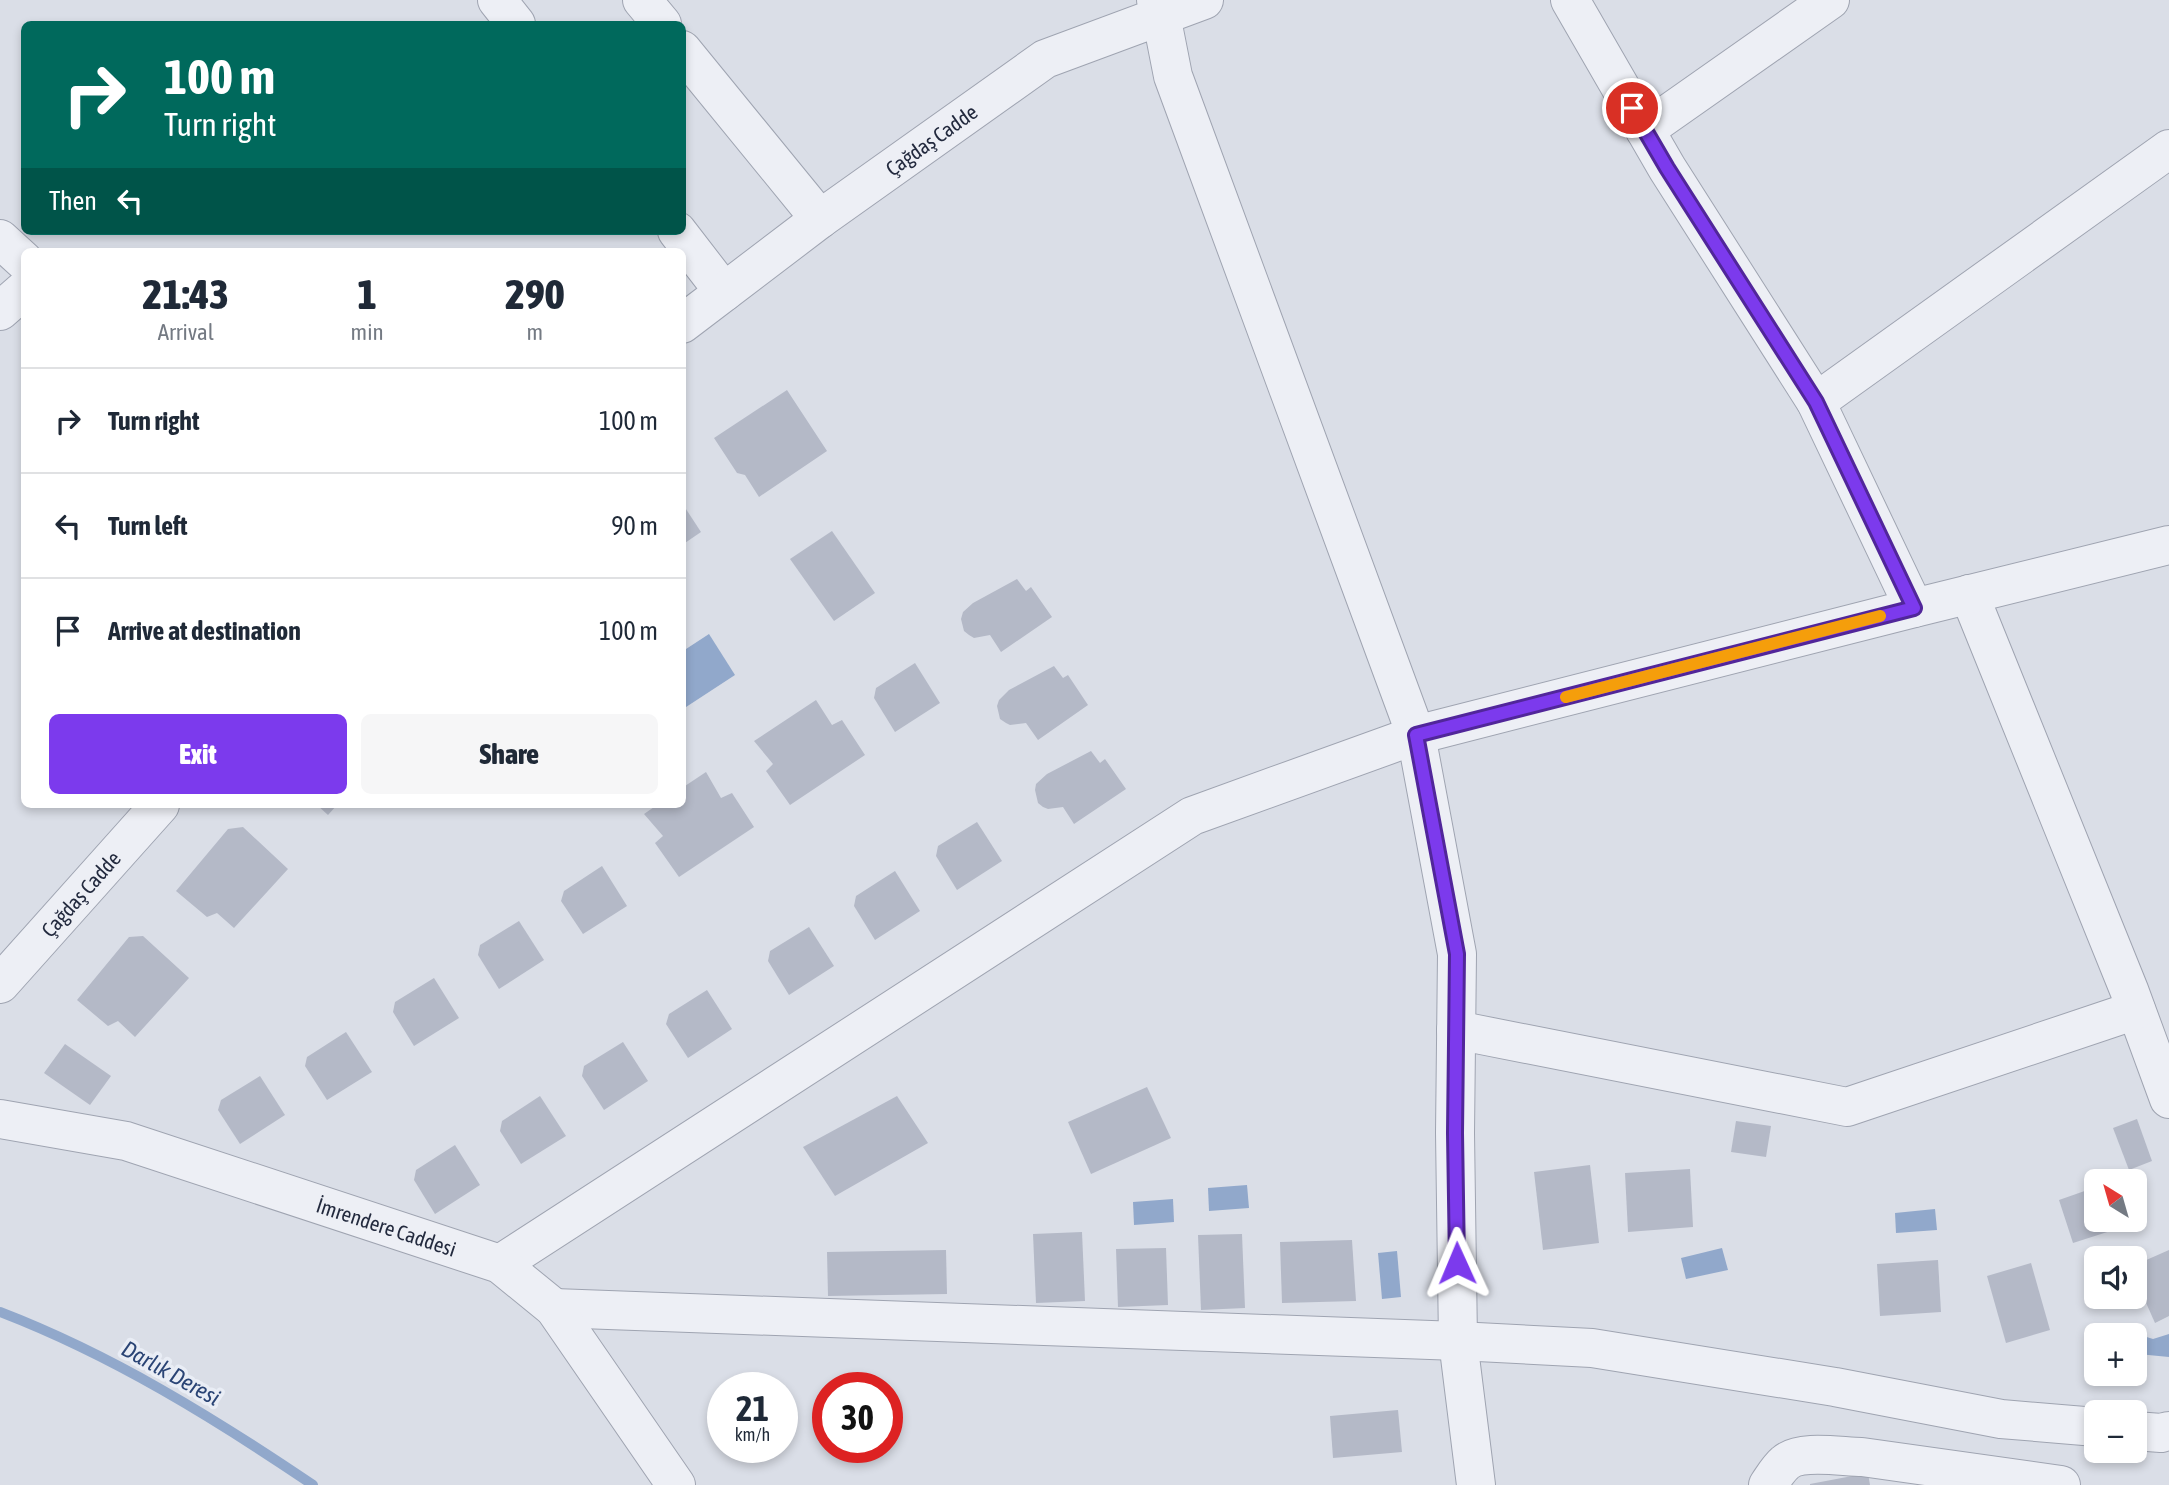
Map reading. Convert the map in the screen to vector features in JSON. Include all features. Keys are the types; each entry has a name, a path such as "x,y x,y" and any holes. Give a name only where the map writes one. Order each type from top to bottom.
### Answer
{"street":[{"path":"497,0 514,21"},
{"path":"642,0 660,21"},
{"name":"Çağdaş Cadde","path":"686,321 820,219 1045,59 1158,7 1204,0"},
{"path":"1570,0 1645,130 1816,402 1914,608"},
{"path":"1645,130 1830,0"},
{"path":"1158,7 1173,76 1416,735 1457,954 1455,1133 1458,1341 1476,1485"},
{"path":"686,55 820,219"},
{"path":"1816,402 2169,149"},
{"path":"680,235 724,292"},
{"path":"0,239 21,258"},
{"path":"0,311 21,293"},
{"path":"500,1264 1192,816 1416,735 2169,545"},
{"path":"1969,594 2169,1099"},
{"name":"Çağdaş Cadde","path":"0,984 157,808"},
{"path":"1456,1030 1847,1107 2136,1010"},
{"name":"İmrendere Caddesi","path":"0,1119 126,1140 500,1264 554,1308 676,1485"},
{"path":"554,1308 1592,1348 1835,1387 2001,1419 2084,1426"},
{"path":"2147,1432 2169,1432"},
{"path":"1768,1485 1787,1461 1811,1453 1833,1457 1862,1457 2061,1485"}],"water":[{"path":"709,634 735,675 686,707 686,649"},
{"path":"1247,1185 1249,1208 1209,1211 1208,1188"},
{"path":"1173,1199 1174,1222 1134,1225 1133,1202"},
{"path":"1935,1209 1937,1230 1896,1233 1895,1213"},
{"path":"1722,1248 1728,1270 1686,1279 1681,1258"},
{"path":"1397,1251 1401,1297 1382,1299 1378,1253"},
{"path":"2169,1334 2169,1357 2147,1355 2147,1337 2153,1339"}],"building":[{"path":"787,390 827,451 759,497 745,475 737,473 714,438"},
{"path":"686,509 701,532 686,542"},
{"path":"832,531 875,593 834,621 790,559"},
{"path":"1017,579 1026,591 1031,587 1052,617 1001,652 990,635 974,638 964,631 961,619 963,612 973,603"},
{"path":"915,663 940,703 895,732 874,698 876,688"},
{"path":"1054,666 1063,678 1068,675 1088,705 1038,740 1026,723 1010,725 1000,719 997,706 1009,690"},
{"path":"816,700 832,725 842,720 865,755 790,805 766,771 773,764 754,741"},
{"path":"1091,751 1100,763 1105,759 1126,789 1074,824 1063,807 1048,809 1038,803 1036,784 1047,774"},
{"path":"706,772 721,798 732,793 754,827 679,877 655,843 663,836 644,814 653,808 686,808 686,785"},
{"path":"320,808 334,808 328,815"},
{"path":"977,822 1002,861 957,890 936,856 938,846"},
{"path":"243,827 288,869 234,928 217,913 207,917 176,891 228,829"},
{"path":"602,866 627,906 583,934 561,901 564,891"},
{"path":"895,871 920,911 875,940 854,906 856,896"},
{"path":"519,921 544,960 499,989 478,955 480,945"},
{"path":"809,927 834,966 789,995 768,961 770,951"},
{"path":"143,936 189,978 135,1037 118,1021 108,1026 77,1000 129,937"},
{"path":"434,978 459,1018 414,1046 393,1012 395,1002"},
{"path":"707,990 732,1029 688,1058 666,1024 669,1014"},
{"path":"346,1032 372,1072 327,1100 305,1066 307,1057"},
{"path":"623,1042 648,1081 604,1110 582,1076 584,1066"},
{"path":"65,1044 111,1076 90,1105 44,1073"},
{"path":"260,1076 285,1115 240,1144 218,1110 221,1100"},
{"path":"1147,1087 1171,1138 1091,1174 1068,1122"},
{"path":"540,1096 566,1136 521,1164 500,1131 502,1121"},
{"path":"897,1096 928,1143 835,1196 803,1147"},
{"path":"2137,1119 2152,1161 2129,1169 2113,1128"},
{"path":"1736,1121 1771,1126 1766,1157 1731,1152"},
{"path":"455,1145 480,1185 435,1214 414,1180 416,1170"},
{"path":"1590,1165 1599,1243 1543,1250 1534,1172"},
{"path":"1690,1169 1693,1227 1628,1232 1625,1173"},
{"path":"2084,1191 2084,1232 2107,1232 2073,1243 2059,1200"},
{"path":"1082,1232 1085,1301 1036,1303 1033,1234"},
{"path":"1242,1234 1245,1308 1201,1310 1198,1235"},
{"path":"1352,1240 1356,1301 1282,1303 1280,1242"},
{"path":"1166,1248 1168,1305 1118,1307 1116,1249"},
{"path":"946,1250 947,1294 828,1296 827,1252"},
{"path":"2169,1250 2169,1316 2155,1323 2147,1305 2147,1260"},
{"path":"1938,1260 1941,1312 1880,1316 1877,1264"},
{"path":"2031,1263 2050,1330 2006,1343 1987,1276"},
{"path":"1398,1410 1402,1452 1333,1458 1330,1416"},
{"path":"1868,1473 1870,1485 1810,1485 1810,1484"}],"waterway":[{"name":"Darlık Deresi","path":"0,1312 122,1368 200,1412 313,1485"}],"slow traffic":[{"path":"1566,697 1880,616"}],"route":[{"path":"1457,1263 1457,954 1416,735 1914,608 1816,402 1667,168 1632,108"}]}
